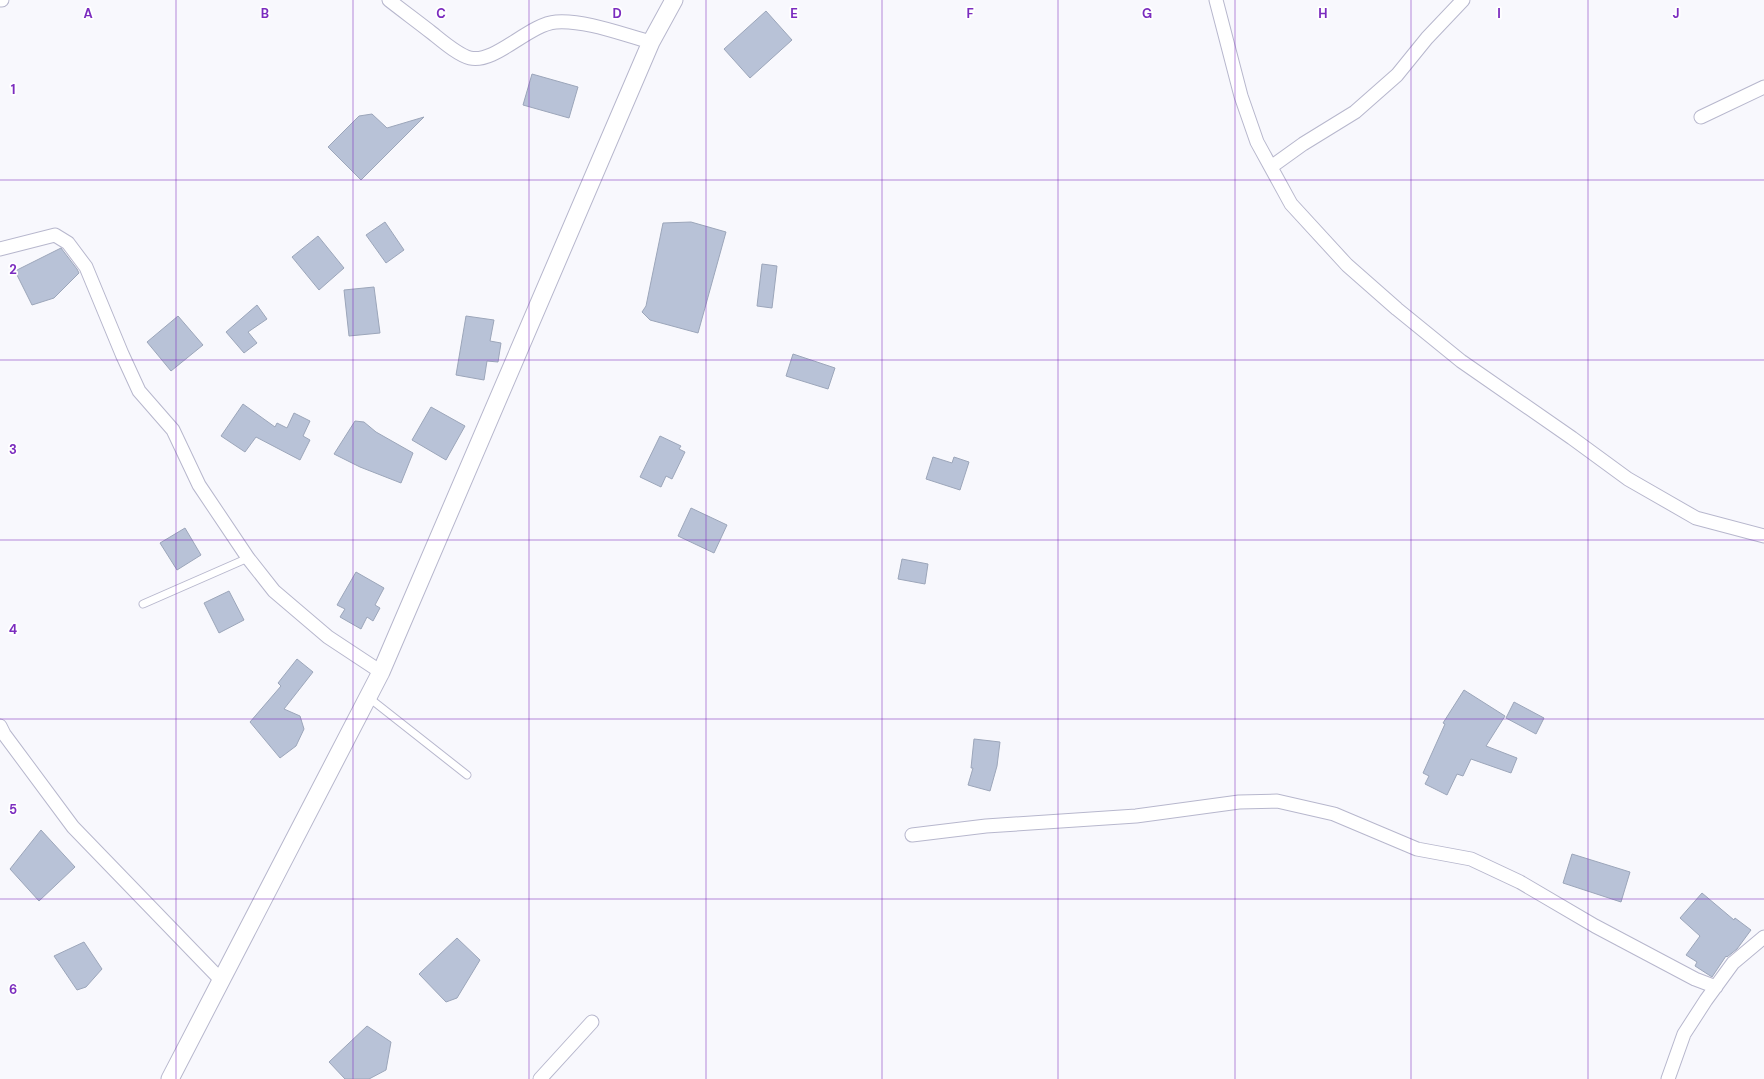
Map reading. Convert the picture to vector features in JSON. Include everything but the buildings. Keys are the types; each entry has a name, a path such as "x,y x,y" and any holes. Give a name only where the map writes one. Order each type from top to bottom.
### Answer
{"street":[{"path":"389,0 450,47 470,58 482,58 496,52 536,29 554,22 579,23 651,42"},
{"path":"170,1079 381,672 651,42 674,0"},
{"path":"1216,0 1241,96 1257,142 1291,204 1347,266 1396,309 1461,361 1628,479 1696,518 1764,536"},
{"path":"1271,167 1303,144 1355,112 1397,75 1427,38 1463,0"},
{"path":"1700,117 1764,87"},
{"path":"0,249 55,235 68,243 86,267 139,391 173,430 199,485 248,558 274,591 328,637 381,672"},
{"path":"0,726 4,734 73,827 221,980"},
{"path":"912,835 986,826 1136,816 1239,802 1277,801 1334,814 1417,849 1471,859 1520,882 1595,926 1695,979 1716,987"},
{"path":"1668,1079 1684,1034 1733,963 1764,937"},
{"path":"540,1079 592,1022"}],"lane":[{"path":"143,604 248,558"},
{"path":"368,697 467,775"}]}
